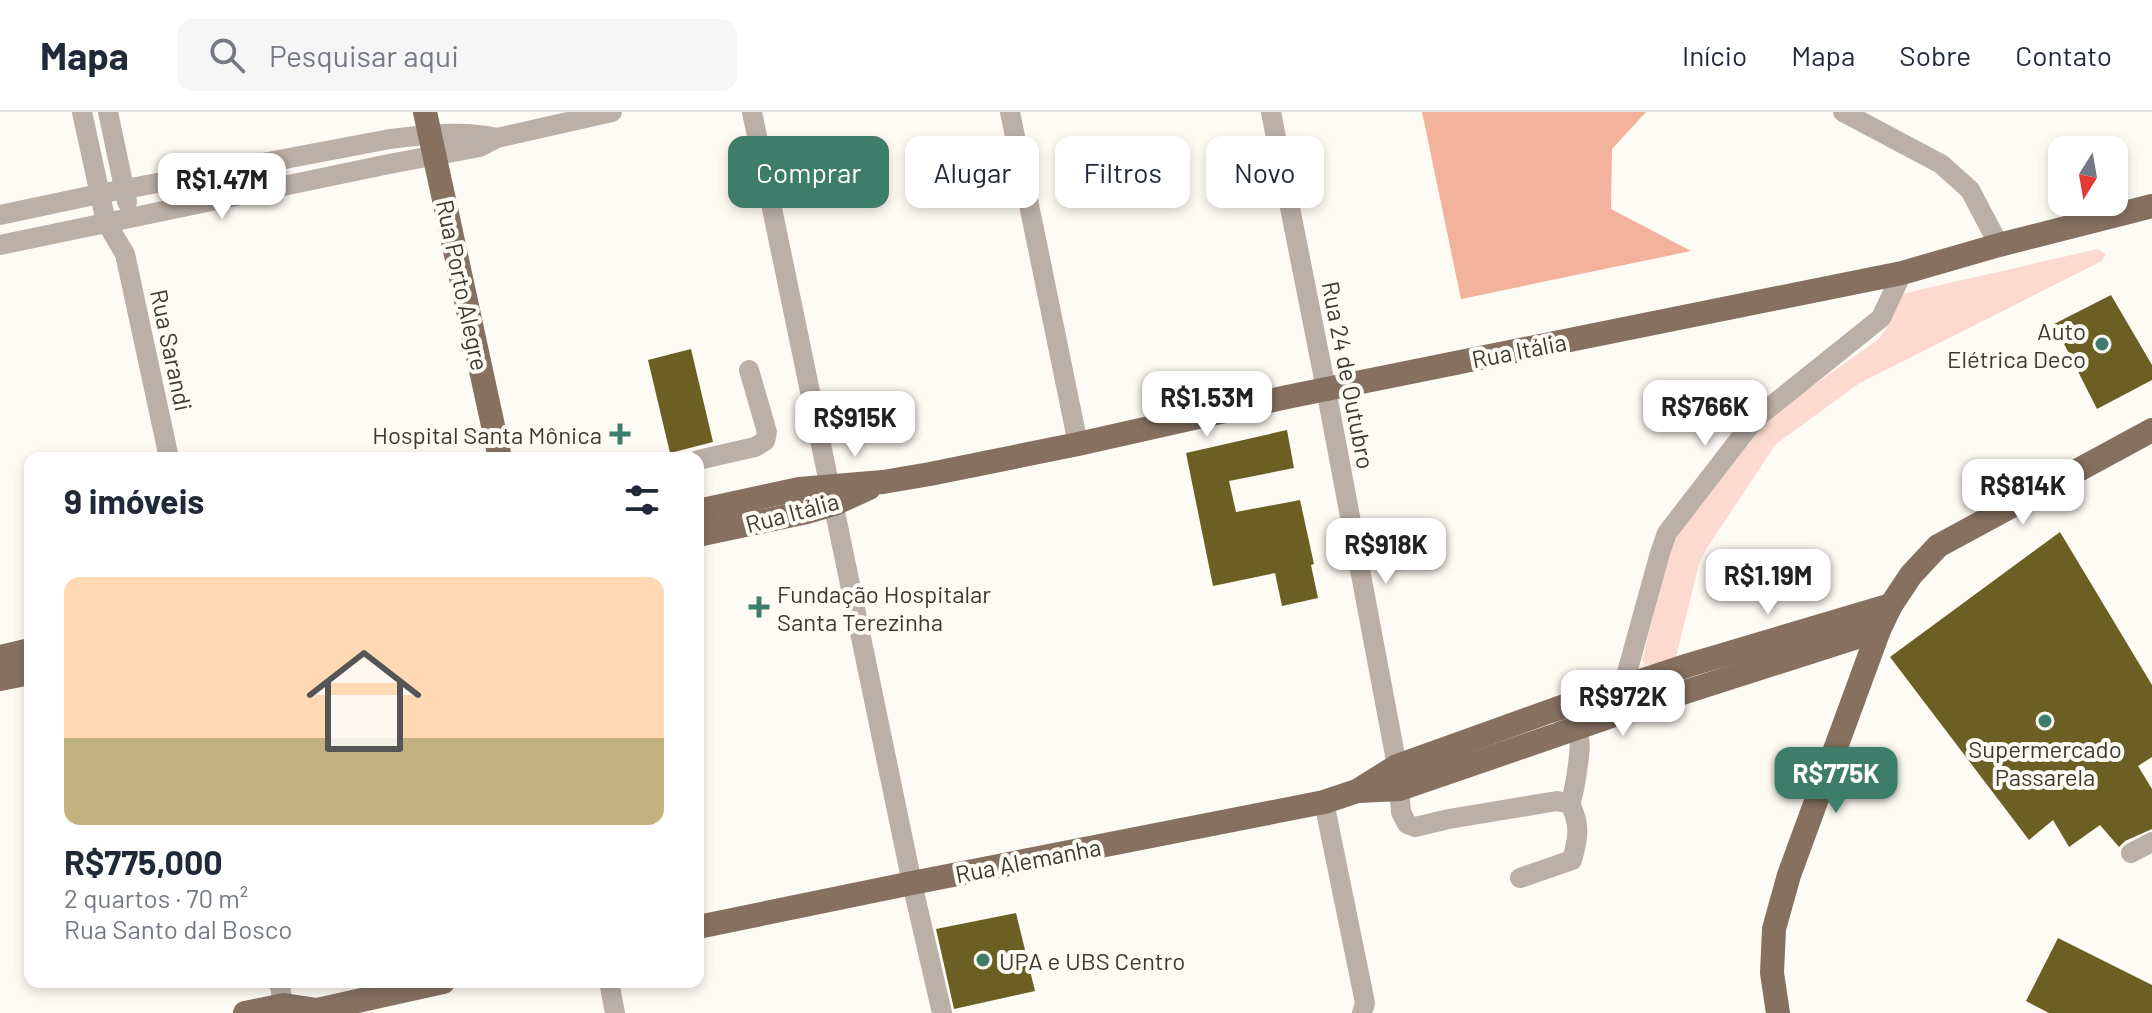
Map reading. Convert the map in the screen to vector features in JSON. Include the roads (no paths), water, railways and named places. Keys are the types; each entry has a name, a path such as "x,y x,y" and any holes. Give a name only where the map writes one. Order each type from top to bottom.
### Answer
{"main road":[{"name":"Rua Porto Alegre","path":"430,134 499,452"},
{"name":"Rua Itália","path":"704,503 799,489 832,494 1078,444 1326,389 1902,273 2152,206"},
{"path":"1778,1013 1772,973 1774,929 1789,875 1885,617 1911,575 1938,546 2152,430"},
{"name":"Rua Itália","path":"704,534 807,512 832,494"},
{"name":"Rua Alemanha","path":"1399,778 1556,709 1704,661 1885,617"},
{"name":"Rua Alemanha","path":"704,926 1324,802 1576,729 1885,617"},
{"path":"0,657 24,651"},
{"path":"0,679 24,674"},
{"path":"245,1013 283,1000 315,1011 417,988"}],"street":[{"name":"Rua Sarandi","path":"82,112 106,222 125,254"},
{"name":"Rua Sarandi","path":"108,112 129,217 125,254 168,452"},
{"path":"0,215 390,139 430,134 480,147 497,138 612,112"},
{"path":"752,112 912,883 942,1013"},
{"path":"1010,112 1078,444"},
{"name":"Rua 24 de Outubro","path":"1271,112 1399,778 1401,812 1407,824 1415,827 1557,801 1570,804"},
{"path":"1843,112 1941,164 1970,190 1999,245"},
{"path":"0,245 247,193 430,134"},
{"path":"239,167 247,193"},
{"path":"1623,687 1667,533 1755,419 1881,318 1902,273"},
{"path":"704,459 755,447 765,441 767,432 749,370"},
{"path":"1520,878 1572,860 1577,845 1577,818 1570,804 1575,793 1582,744 1576,729 1556,709"},
{"path":"1324,802 1365,1003 1362,1013"},
{"path":"2131,853 2152,842"},
{"path":"610,988 615,1013"}],"place":[{"name":"Auto Elétrica Deco","path":"2102,344"},
{"name":"Hospital Santa Mônica","path":"620,434"},
{"name":"Fundação Hospitalar Santa Terezinha","path":"759,607"},
{"name":"Supermercado Passarela","path":"2045,721"},
{"name":"UPA e UBS Centro","path":"983,960"}]}
